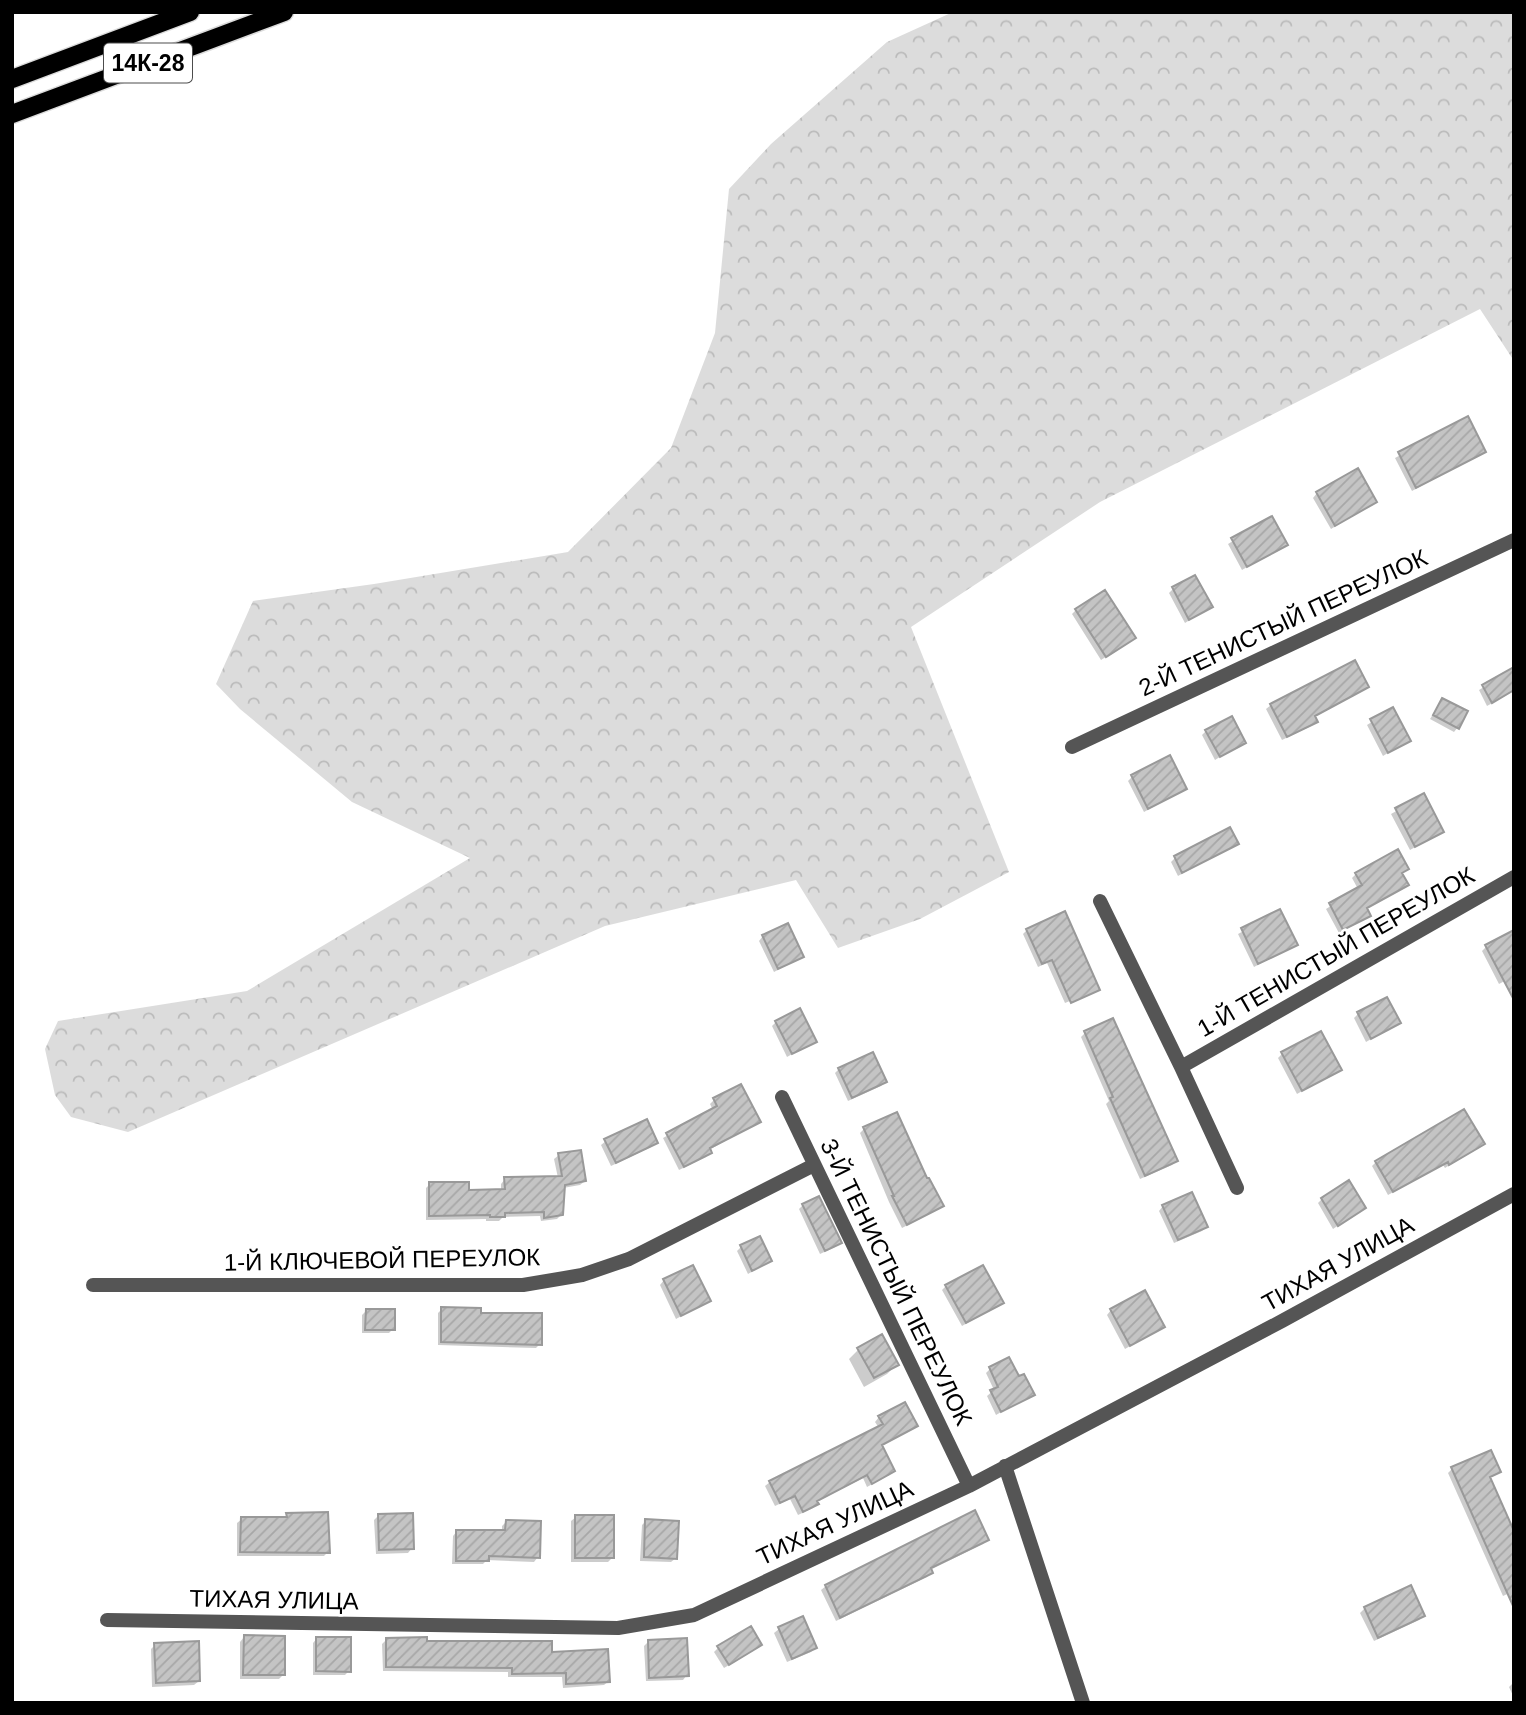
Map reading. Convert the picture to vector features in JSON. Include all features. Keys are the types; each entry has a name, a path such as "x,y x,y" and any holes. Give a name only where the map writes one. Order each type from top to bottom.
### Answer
{"main road":[{"name":"14К-28","path":"12,79 190,12"},
{"name":"14К-28","path":"12,114 284,12"}],"street":[{"name":"2-Й ТЕНИСТЫЙ ПЕРЕУЛОК","path":"1072,747 1514,540"},
{"name":"1-Й ТЕНИСТЫЙ ПЕРЕУЛОК","path":"1181,1067 1514,877"},
{"path":"1100,901 1237,1188"},
{"name":"3-Й ТЕНИСТЫЙ ПЕРЕУЛОК","path":"782,1097 969,1486"},
{"name":"1-Й КЛЮЧЕВОЙ ПЕРЕУЛОК","path":"93,1285 523,1285 582,1275 629,1259 814,1165"},
{"name":"ТИХАЯ УЛИЦА","path":"107,1619 618,1629 694,1615 969,1486 1282,1321 1514,1194"},
{"path":"1005,1466 1083,1703"}],"green space":[{"path":"953,12 1514,12 1514,361 1480,309 1100,502 911,627 1009,872 920,919 838,948 796,880 605,926 128,1132 71,1117 55,1095 45,1049 58,1021 247,991 470,858 352,802 240,709 216,684 253,601 568,552 671,448 715,333 729,189 771,144 887,42"}],"building":[{"path":"1468,416 1486,452 1416,488 1398,452"},
{"path":"1358,468 1377,502 1335,526 1316,492"},
{"path":"1272,516 1288,545 1247,567 1231,538"},
{"path":"1195,575 1213,607 1189,620 1172,587"},
{"path":"1105,590 1136,638 1106,657 1075,609"},
{"path":"1355,660 1369,687 1315,716 1318,722 1287,737 1270,704"},
{"path":"1514,667 1514,690 1492,703 1482,685"},
{"path":"1442,698 1468,711 1459,729 1433,715"},
{"path":"1393,707 1411,741 1388,753 1370,719"},
{"path":"1232,716 1246,743 1220,757 1205,730"},
{"path":"1170,755 1187,789 1148,809 1131,775"},
{"path":"1424,793 1444,832 1415,847 1395,808"},
{"path":"1230,827 1239,844 1182,873 1174,856"},
{"path":"1398,849 1409,869 1402,873 1409,885 1367,908 1371,916 1343,930 1329,903 1362,885 1355,873"},
{"path":"1280,909 1298,945 1258,964 1241,928"},
{"path":"1065,911 1100,990 1071,1003 1052,960 1042,964 1026,929"},
{"path":"788,923 804,957 778,969 762,935"},
{"path":"1514,930 1514,1000 1485,945"},
{"path":"1387,997 1401,1023 1371,1039 1357,1012"},
{"path":"800,1008 817,1042 792,1054 775,1021"},
{"path":"1113,1018 1178,1161 1145,1176 1084,1031"},
{"path":"1321,1031 1342,1070 1302,1091 1281,1052"},
{"path":"873,1052 887,1082 852,1098 838,1068"},
{"path":"741,1084 761,1122 710,1148 712,1153 684,1167 666,1133 717,1106 713,1098"},
{"path":"1464,1109 1485,1144 1393,1192 1375,1161"},
{"path":"897,1112 927,1178 944,1206 907,1225 863,1127"},
{"path":"647,1119 658,1143 616,1163 604,1139"},
{"path":"581,1150 586,1181 565,1185 563,1215 544,1218 544,1212 505,1213 505,1217 429,1216 429,1182 469,1182 469,1190 505,1189 504,1177 562,1176 558,1153"},
{"path":"1349,1180 1366,1208 1338,1226 1321,1198"},
{"path":"1192,1192 1208,1227 1178,1240 1162,1205"},
{"path":"819,1196 842,1243 825,1251 802,1204"},
{"path":"760,1236 772,1261 752,1271 740,1245"},
{"path":"693,1265 711,1301 681,1316 663,1279"},
{"path":"983,1265 1004,1303 966,1323 945,1285"},
{"path":"1145,1290 1165,1327 1130,1346 1110,1309"},
{"path":"441,1307 481,1308 481,1313 542,1313 542,1345 441,1342"},
{"path":"366,1309 395,1309 395,1330 365,1330"},
{"path":"882,1334 899,1365 874,1378 857,1348"},
{"path":"1009,1357 1019,1376 1024,1374 1035,1395 1001,1412 990,1390 998,1387 989,1367"},
{"path":"905,1402 918,1426 882,1445 895,1471 872,1484 867,1475 817,1501 819,1504 803,1512 795,1496 780,1503 769,1481 883,1424 878,1416"},
{"path":"1491,1450 1501,1472 1490,1477 1514,1531 1514,1608 1451,1467"},
{"path":"975,1510 989,1540 931,1568 933,1573 840,1618 825,1585"},
{"path":"328,1512 330,1553 240,1552 241,1517 287,1517 286,1513"},
{"path":"413,1513 414,1549 379,1550 378,1514"},
{"path":"575,1515 614,1515 614,1558 575,1558"},
{"path":"645,1519 679,1521 677,1559 644,1557"},
{"path":"506,1520 541,1521 540,1558 489,1556 489,1561 456,1561 456,1530 505,1530"},
{"path":"1411,1585 1425,1616 1378,1638 1364,1607"},
{"path":"803,1616 817,1648 792,1659 778,1627"},
{"path":"751,1626 762,1645 729,1665 717,1646"},
{"path":"244,1635 285,1636 285,1675 243,1675"},
{"path":"316,1637 351,1637 351,1672 316,1671"},
{"path":"427,1637 427,1641 552,1641 552,1652 608,1649 610,1682 566,1684 566,1673 512,1674 512,1668 386,1667 386,1638"},
{"path":"687,1638 689,1676 649,1678 648,1640"},
{"path":"199,1641 200,1681 156,1683 154,1643"}]}
